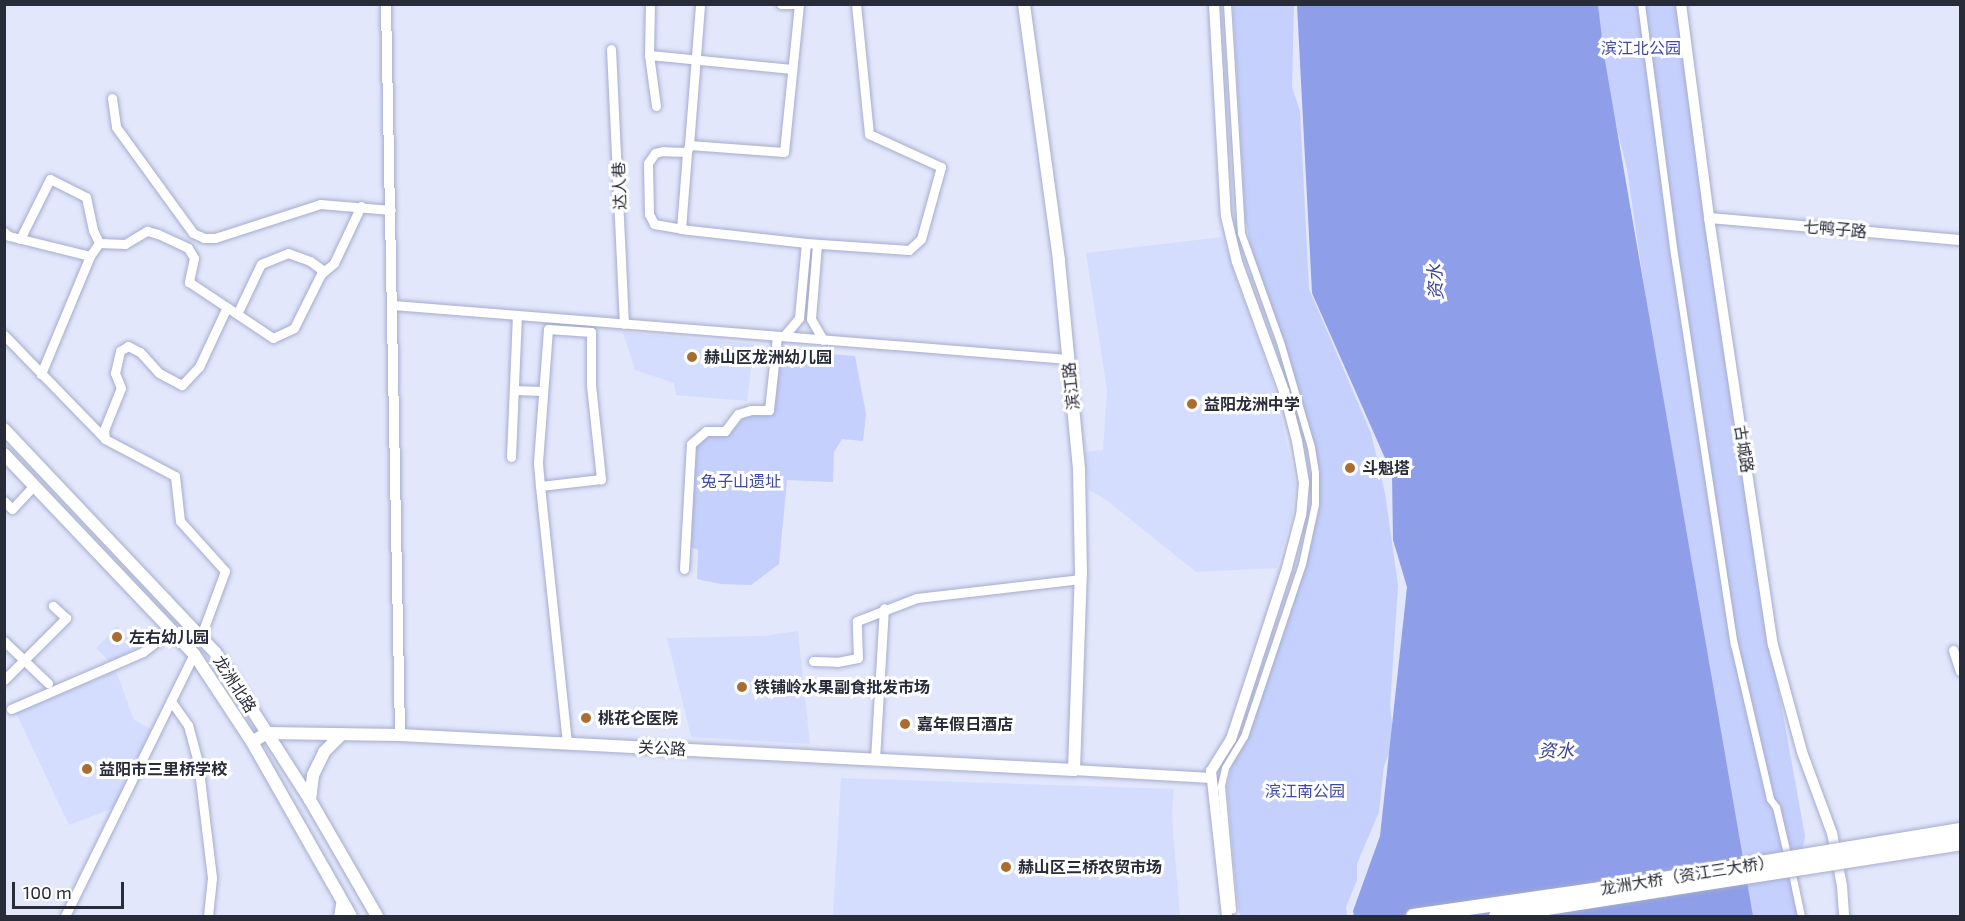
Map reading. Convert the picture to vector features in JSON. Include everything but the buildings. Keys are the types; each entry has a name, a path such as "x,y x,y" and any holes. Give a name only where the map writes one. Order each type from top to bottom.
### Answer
{"main road":[{"name":"滨江路","path":"1024,4 1059,260 1079,469 1081,579 1074,770"},
{"name":"龙洲北路","path":"4,429 215,652 310,800 376,916"},
{"name":"龙洲北路","path":"4,454 194,654 252,742 351,916"},
{"name":"关公路","path":"267,733 400,735 1074,770"},
{"path":"252,742 267,733"},
{"path":"310,800 313,775 324,752 342,734"},
{"name":"龙洲大桥（资江三大桥）","path":"1413,916 1628,885 1960,830"},
{"name":"龙洲大桥（资江三大桥）","path":"1496,916 1960,843"}],"street":[{"path":"386,4 400,735"},
{"path":"650,4 649,55 656,106"},
{"path":"681,229 700,4"},
{"path":"781,4 798,4 784,152 688,149 655,153 648,163 649,214 654,224 807,243 909,250 921,239 941,167 868,134 856,4"},
{"path":"1214,4 1226,216 1237,262 1284,391 1298,441 1304,483 1301,515 1283,579 1231,739 1211,771 1210,778 1229,913"},
{"path":"1227,4 1237,204 1241,233 1281,345 1311,447 1315,473 1315,504 1302,564 1244,736 1225,768 1221,786 1229,913"},
{"path":"1641,4 1674,254 1734,644 1770,799 1776,807 1801,916"},
{"name":"古城路","path":"1681,4 1709,218 1773,645 1802,752 1832,833 1842,886 1844,916"},
{"name":"达人巷","path":"611,49 624,324"},
{"path":"649,55 792,69"},
{"path":"111,98 116,127 193,233 204,238 215,238 320,204 391,210"},
{"path":"20,239 50,179 86,197 93,230 99,243"},
{"path":"99,243 125,244 134,241 147,231 188,248 194,258 189,282 273,338 294,328 324,271 333,263 361,206"},
{"name":"七鸭子路","path":"1709,218 1960,240"},
{"path":"4,232 20,239 90,256"},
{"path":"41,374 90,256 99,243"},
{"path":"684,569 691,444 706,431 725,431 738,414 751,410 769,410 780,336 799,318 807,243"},
{"path":"817,244 811,319 823,339"},
{"path":"237,314 261,264 268,260 288,253 310,261 324,271"},
{"path":"393,306 1068,359"},
{"path":"105,439 104,430 121,388 115,373 120,351 128,346 140,352 159,373 182,385 199,367 227,307"},
{"path":"511,457 518,315"},
{"path":"540,486 601,479 591,385 591,332 548,329 542,391 538,462 540,486 567,744"},
{"path":"4,335 105,439 175,476 180,521 225,572 201,636"},
{"path":"514,390 542,391"},
{"path":"4,501 12,508 34,485"},
{"path":"813,661 837,662 858,658 857,621 884,608 926,597 1081,579"},
{"path":"4,680 66,618 53,606"},
{"path":"875,759 884,608"},
{"path":"11,709 143,652 171,630"},
{"path":"4,642 48,683"},
{"path":"1953,650 1960,671"},
{"path":"65,916 194,654"},
{"path":"171,701 188,725 198,762 212,878 208,916"},
{"path":"1074,770 1210,778"},
{"path":"338,916 341,899"}],"shaded area":[{"name":"益阳龙洲中学","path":"1222,237 1275,390 1295,481 1293,512 1277,568 1196,572 1105,499 1089,490 1085,452 1103,450 1107,390 1086,253"},
{"name":"赫山区龙洲幼儿园","path":"623,332 754,344 747,401 676,395 674,383 635,370"},
{"name":"左右幼儿园","path":"117,626 138,648 109,661 96,648"},
{"name":"铁铺岭水果副食批发市场","path":"798,631 810,744 691,737 667,638 764,636"},
{"name":"益阳市三里桥学校","path":"116,671 134,720 151,729 114,808 69,825 16,713"},
{"name":"赫山区三桥农贸市场","path":"841,778 1174,789 1172,818 1180,916 833,916"}],"green space":[{"name":"滨江南公园","path":"1233,5 1294,5 1292,87 1300,111 1309,289 1371,433 1385,493 1398,585 1390,706 1394,740 1384,766 1379,812 1357,864 1357,880 1346,907 1347,916 1240,916 1237,898 1227,788 1232,765 1253,723 1301,577 1318,514 1318,483 1314,445 1291,363 1250,244 1245,217"},
{"name":"滨江北公园","path":"1592,5 1677,5 1760,587 1805,836 1797,882 1804,916 1743,916 1674,491 1627,169 1596,43"},
{"name":"兔子山遗址","path":"779,350 855,356 866,414 863,441 842,439 834,452 833,482 787,480 779,564 751,585 721,584 697,579 698,550 691,547 696,446 710,436 727,436 747,415 771,416"}],"water":[{"name":"资水","path":"1297,5 1598,5 1604,55 1753,916 1354,916 1353,911 1380,836 1407,587 1393,540 1392,474 1312,293"}],"place":[{"name":"赫山区龙洲幼儿园","path":"692,357"},
{"name":"益阳龙洲中学","path":"1192,404"},
{"name":"斗魁塔","path":"1350,468"},
{"name":"左右幼儿园","path":"117,637"},
{"name":"铁铺岭水果副食批发市场","path":"742,687"},
{"name":"桃花仑医院","path":"586,718"},
{"name":"嘉年假日酒店","path":"905,724"},
{"name":"益阳市三里桥学校","path":"87,769"},
{"name":"赫山区三桥农贸市场","path":"1006,867"}]}
